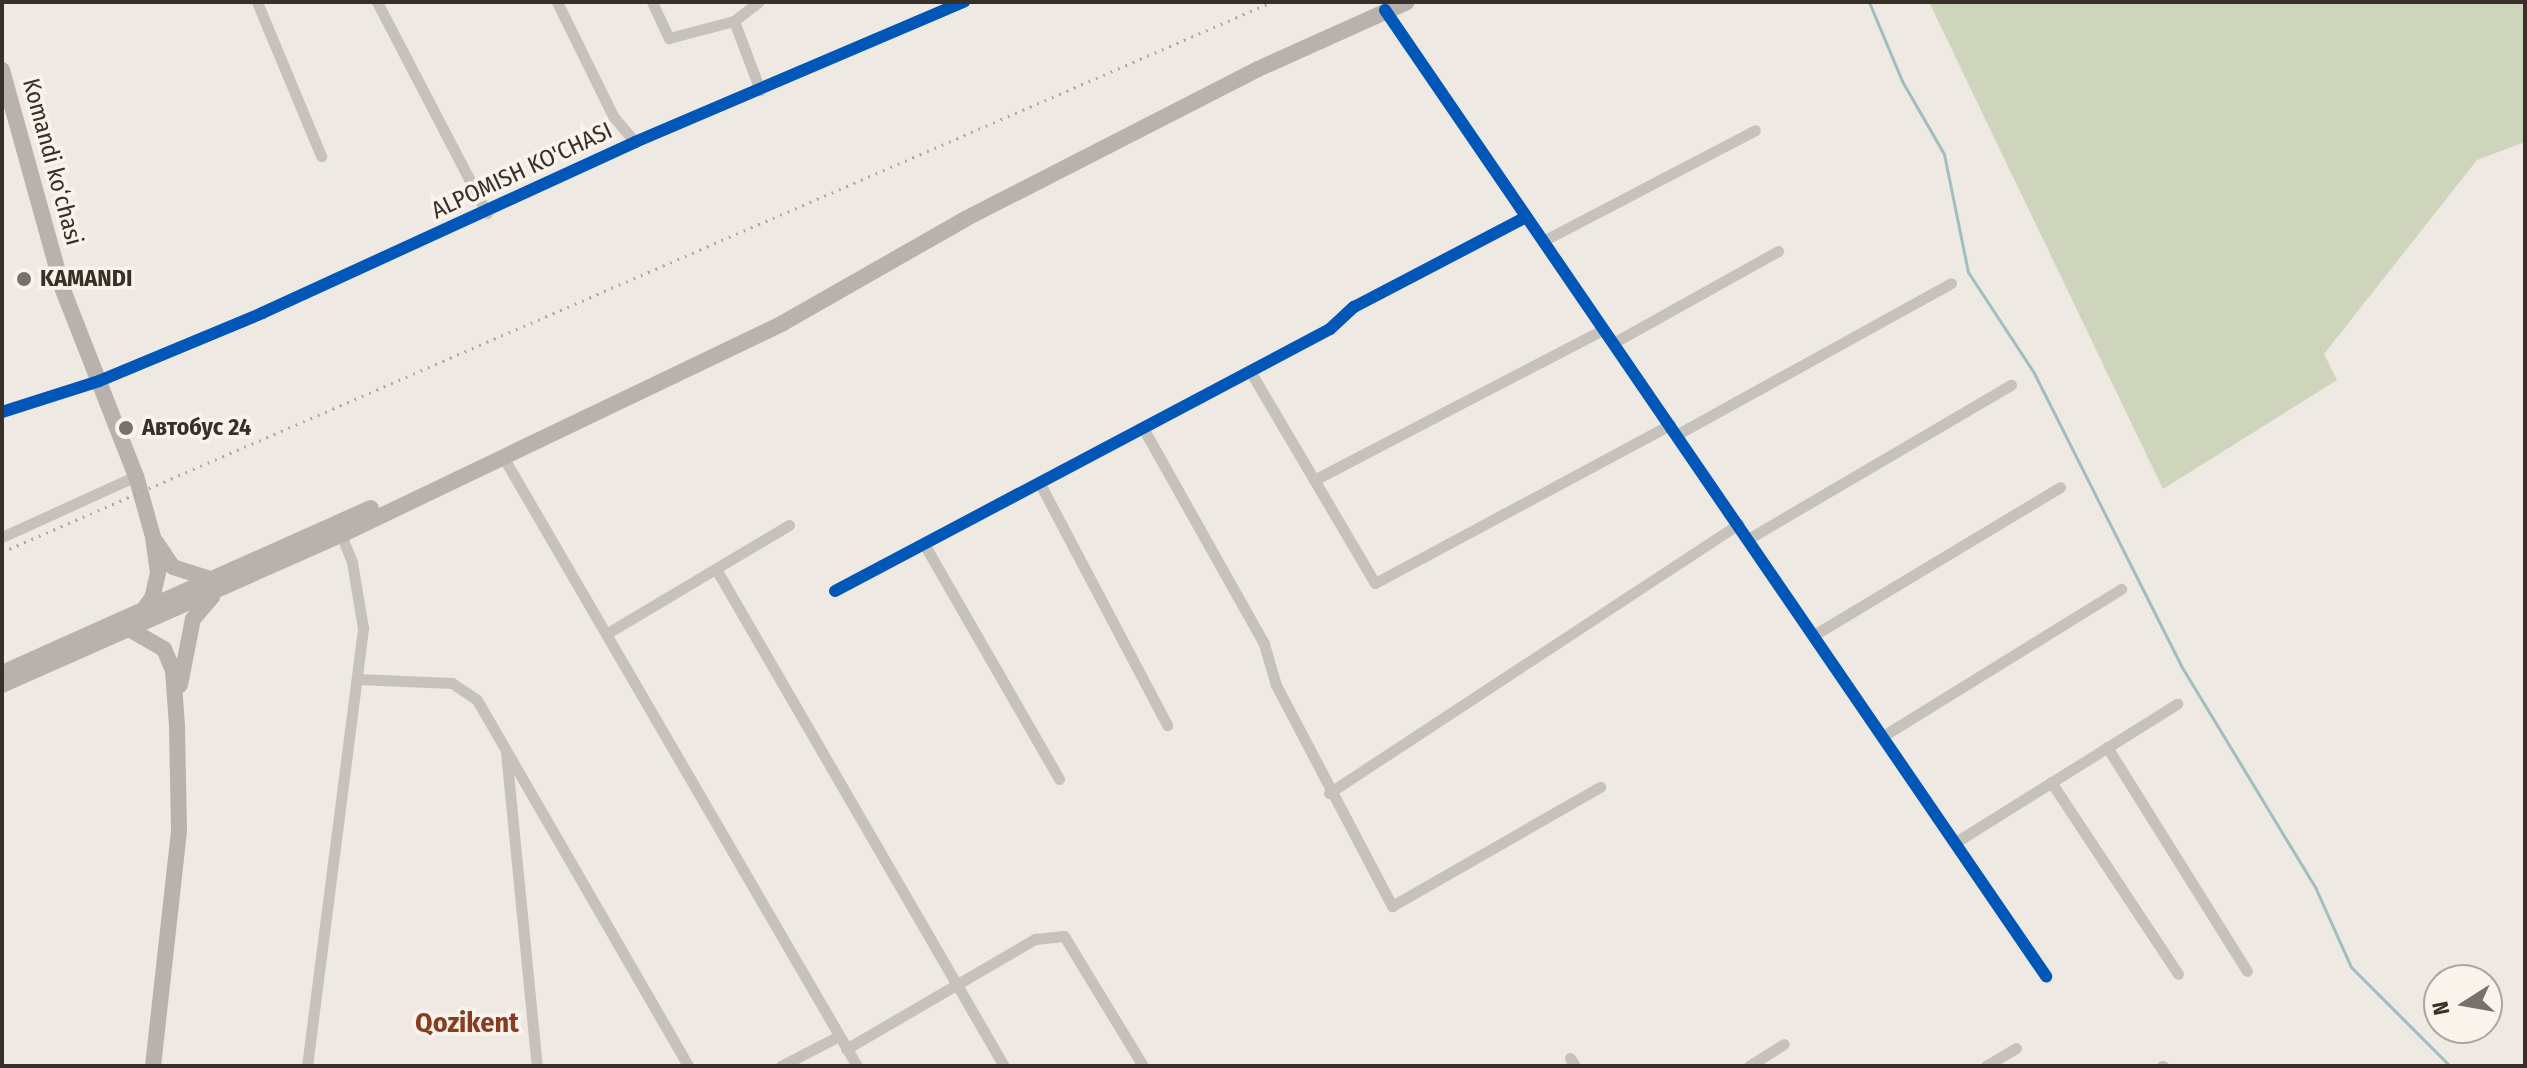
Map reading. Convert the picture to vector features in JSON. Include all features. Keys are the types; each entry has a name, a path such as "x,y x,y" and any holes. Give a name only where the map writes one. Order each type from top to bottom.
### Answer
{"main road":[{"path":"2,673 141,612 341,535 502,455 783,323 792,313 965,219 1385,10 1407,2"},
{"name":"Komandi ko‘chasi","path":"2,70 59,276 136,476 153,537 158,573 152,598 141,612"},
{"path":"2,685 131,630 214,586 779,313 792,313"},
{"name":"Komandi ko‘chasi","path":"153,537 173,567 214,586"},
{"path":"177,726 182,653 193,619 214,586"},
{"path":"131,630 164,649 173,670 177,726 179,831 153,1066"}],"street":[{"path":"257,2 321,156"},
{"path":"377,2 487,213"},
{"path":"557,2 613,116 635,142"},
{"path":"652,2 669,38 734,21 758,2"},
{"name":"ALPOMISH KO'CHASI","path":"2,412 99,381 487,213 635,142 964,2"},
{"path":"1385,10 2046,976"},
{"path":"734,21 760,90"},
{"path":"1543,241 1755,130"},
{"path":"835,591 1330,329 1354,307 1526,217"},
{"path":"1613,343 1778,251"},
{"path":"1250,371 1375,583 1951,283"},
{"path":"1314,480 1604,329"},
{"path":"1748,539 2011,385"},
{"path":"1143,428 1264,644 1271,676 1329,793 1392,906 1600,787"},
{"path":"502,455 857,1066"},
{"path":"2,537 136,476"},
{"path":"1039,482 1167,725"},
{"path":"1814,635 2060,487"},
{"path":"1329,793 1738,524"},
{"path":"606,634 789,525"},
{"path":"307,1066 363,628 352,562 341,535"},
{"path":"924,544 1059,779"},
{"path":"716,569 1004,1066"},
{"path":"1883,736 2121,589"},
{"path":"357,679 452,683 477,700 688,1066"},
{"path":"1956,842 2177,704"},
{"path":"2107,747 2247,971"},
{"path":"506,748 537,1066"},
{"path":"2051,782 2178,974"},
{"path":"846,1049 1035,939 1064,936 1143,1066"},
{"path":"781,1066 839,1036"},
{"path":"1749,1066 1784,1044"},
{"path":"1986,1066 2016,1048"}],"green space":[{"path":"1929,2 2525,2 2525,142 2477,160 2324,354 2337,380 2163,489"}],"waterway":[{"path":"1869,2 1902,81 1944,154 1968,272 2034,373 2183,669 2316,889 2351,967 2450,1066"}],"railway":[{"path":"2,552 1272,2"}],"cycle path":[{"path":"2,412 99,381 262,313 635,142 964,2"},
{"path":"1385,10 2046,976"},
{"path":"835,591 1330,329 1354,307 1526,217"}],"place":[{"name":"KAMANDI","path":"24,279"},
{"name":"Автобус 24","path":"126,428"}],"district":[{"name":"Qozikent","path":"467,1023"}]}
